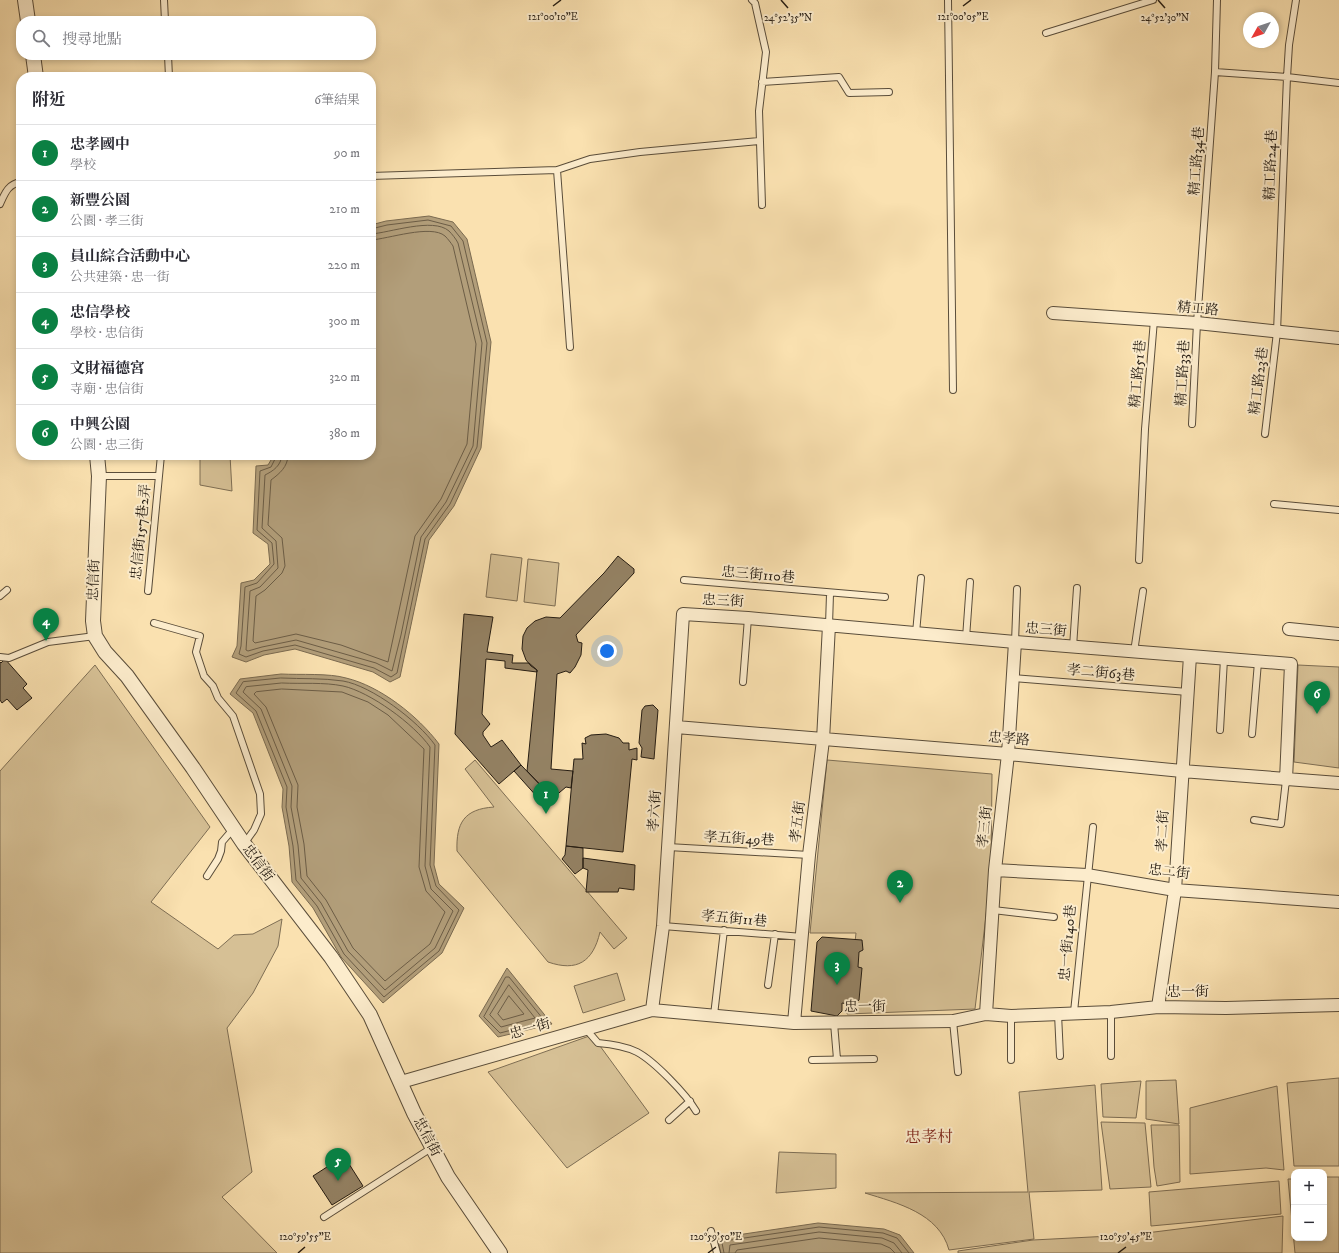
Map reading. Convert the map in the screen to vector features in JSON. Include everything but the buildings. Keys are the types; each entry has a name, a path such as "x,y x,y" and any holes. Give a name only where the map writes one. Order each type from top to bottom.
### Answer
{"street":[{"path":"25,0 27,16"},
{"path":"34,60 35,72"},
{"name":"精工路","path":"1053,313 1197,323 1339,338"},
{"name":"忠信街","path":"97,460 98,476 92,621 95,636 105,652 127,676 193,768 244,844 349,983 370,1015 414,1113 448,1177 500,1253"},
{"name":"忠三街","path":"683,614 748,618 966,638 1291,664 1286,780"},
{"name":"孝六街","path":"652,1010 663,926 683,614"},
{"name":"孝五街","path":"794,1023 803,937 809,855 823,740 830,625"},
{"path":"1289,629 1339,634"},
{"name":"孝三街","path":"986,1014 995,870 1008,754 1015,642"},
{"name":"孝二街","path":"1158,1007 1175,890 1190,656"},
{"name":"忠孝路","path":"676,727 1008,754 1286,780 1339,783"},
{"name":"忠二街","path":"995,870 1087,875 1175,890 1339,902"},
{"name":"忠一街","path":"401,1082 652,1010 794,1023 834,1023 953,1021 986,1014 1011,1016 1074,1012 1111,1012 1158,1007 1226,1008 1339,1005"}],"lane":[{"path":"164,0 165,16"},
{"path":"752,0 755,3 766,52 759,111 762,205"},
{"path":"948,0 953,390"},
{"path":"1046,33 1153,0"},
{"name":"精工路34巷","path":"1197,323 1215,72 1217,0"},
{"name":"精工路24巷","path":"1277,332 1287,77 1289,45 1296,0"},
{"path":"168,60 169,72"},
{"path":"1215,72 1287,77 1339,83"},
{"path":"762,82 839,77 850,93 889,92"},
{"path":"376,176 557,170 590,158 759,141"},
{"path":"557,170 570,347"},
{"path":"0,204 7,189 16,183"},
{"name":"精工路51巷","path":"1139,560 1145,429 1154,320"},
{"name":"精工路33巷","path":"1192,424 1197,323"},
{"name":"精工路23巷","path":"1265,434 1277,332"},
{"name":"忠信街157巷2弄","path":"148,591 161,460"},
{"path":"98,476 159,476"},
{"path":"1274,504 1339,510"},
{"path":"916,633 921,578"},
{"name":"忠三街110巷","path":"684,580 830,594 885,597"},
{"path":"966,638 970,582"},
{"path":"1073,647 1077,588"},
{"path":"1015,642 1017,589"},
{"path":"0,596 7,590"},
{"path":"1134,652 1143,591"},
{"path":"830,594 830,625"},
{"path":"743,682 748,618"},
{"path":"154,623 200,636 196,652 204,676 213,686 218,698 233,716 260,794 261,814 254,830 244,844"},
{"path":"0,657 10,658 48,642 95,636"},
{"path":"1220,730 1224,659"},
{"path":"1252,734 1258,662"},
{"name":"孝二街63巷","path":"1012,678 1188,692"},
{"path":"1254,820 1281,824 1286,780"},
{"name":"忠一街140巷","path":"1074,1012 1093,827"},
{"path":"207,876 218,859 222,842 234,828"},
{"name":"孝五街49巷","path":"668,846 809,855"},
{"path":"993,910 1054,917"},
{"name":"孝五街11巷","path":"663,926 803,937"},
{"path":"714,1015 724,930"},
{"path":"768,985 776,934"},
{"path":"1111,1012 1112,1056"},
{"path":"1058,1014 1060,1056"},
{"path":"1011,1016 1012,1060"},
{"path":"953,1021 958,1072"},
{"path":"834,1023 837,1059"},
{"path":"586,1028 598,1043 612,1044 637,1052 665,1075 690,1101 696,1111"},
{"path":"812,1060 874,1059"},
{"path":"669,1120 690,1101"},
{"path":"324,1217 433,1147"},
{"path":"711,1231 717,1253"}],"shaded area":[{"path":"200,460 230,460 232,491 200,485"},
{"path":"491,554 522,558 517,601 486,597"},
{"path":"528,559 559,563 555,606 524,602"},
{"path":"95,665 210,827 151,902 218,949 234,935 253,934 282,919 278,946 253,993 227,1028 252,1172 222,1197 277,1253 0,1253 0,771"},
{"path":"1298,665 1339,667 1339,768 1294,762"},
{"path":"475,760 627,938 614,949 600,932 593,951 582,962 567,966 548,962 457,851 458,833 460,825 464,819 475,811 494,807 465,769"},
{"path":"827,760 992,774 991,873 975,1009 847,1014 856,933 810,933"},
{"path":"617,973 625,1000 583,1013 574,986"},
{"path":"592,1035 649,1113 567,1168 488,1072"},
{"path":"1339,1078 1339,1166 1294,1166 1287,1083"},
{"path":"1176,1080 1179,1124 1146,1119 1146,1081"},
{"path":"1141,1081 1136,1118 1103,1117 1101,1084"},
{"path":"1095,1085 1102,1190 1029,1192 1034,1239 949,1250 944,1237 926,1218 903,1206 865,1193 1028,1192 1019,1092"},
{"path":"1277,1086 1284,1170 1266,1168 1190,1174 1190,1108"},
{"path":"1101,1122 1145,1123 1151,1187 1110,1189"},
{"path":"1151,1125 1179,1125 1180,1182 1157,1186"},
{"path":"779,1152 836,1154 836,1188 776,1193"},
{"path":"1327,1177 1339,1177 1339,1253 1295,1253 1294,1241 1327,1241"},
{"path":"1288,1179 1291,1179 1291,1211"},
{"path":"1279,1181 1281,1214 1151,1226 1149,1192"},
{"path":"1283,1216 1282,1253 958,1253 958,1251 1033,1240 1130,1235"}],"water":[{"path":"429,216 453,222 467,239 491,342 481,448 454,506 429,540 400,677 390,682 373,672 295,649 264,655 246,662 232,657 237,646 241,583 254,580 270,564 268,544 253,533 256,466 268,465 271,460 376,460 376,224 386,221"},
{"path":"281,674 339,676 359,682 385,695 409,713 439,744 434,865 439,884 464,908 442,953 383,1003 341,957 313,908 292,882 289,846 282,807 283,789 253,713 230,694 240,679"},
{"path":"507,968 552,1024 498,1037 479,1016"},
{"path":"818,1223 884,1229 900,1235 914,1253 721,1253 717,1238"}],"place":[{"name":"忠信學校","path":"46,641"},
{"name":"中興公園","path":"1317,714"},
{"name":"忠孝國中","path":"546,814"},
{"name":"新豐公園","path":"900,903"},
{"name":"員山綜合活動中心","path":"837,985"},
{"name":"文財福德宮","path":"338,1181"}],"district":[{"name":"忠孝村","path":"929,1137"}]}
